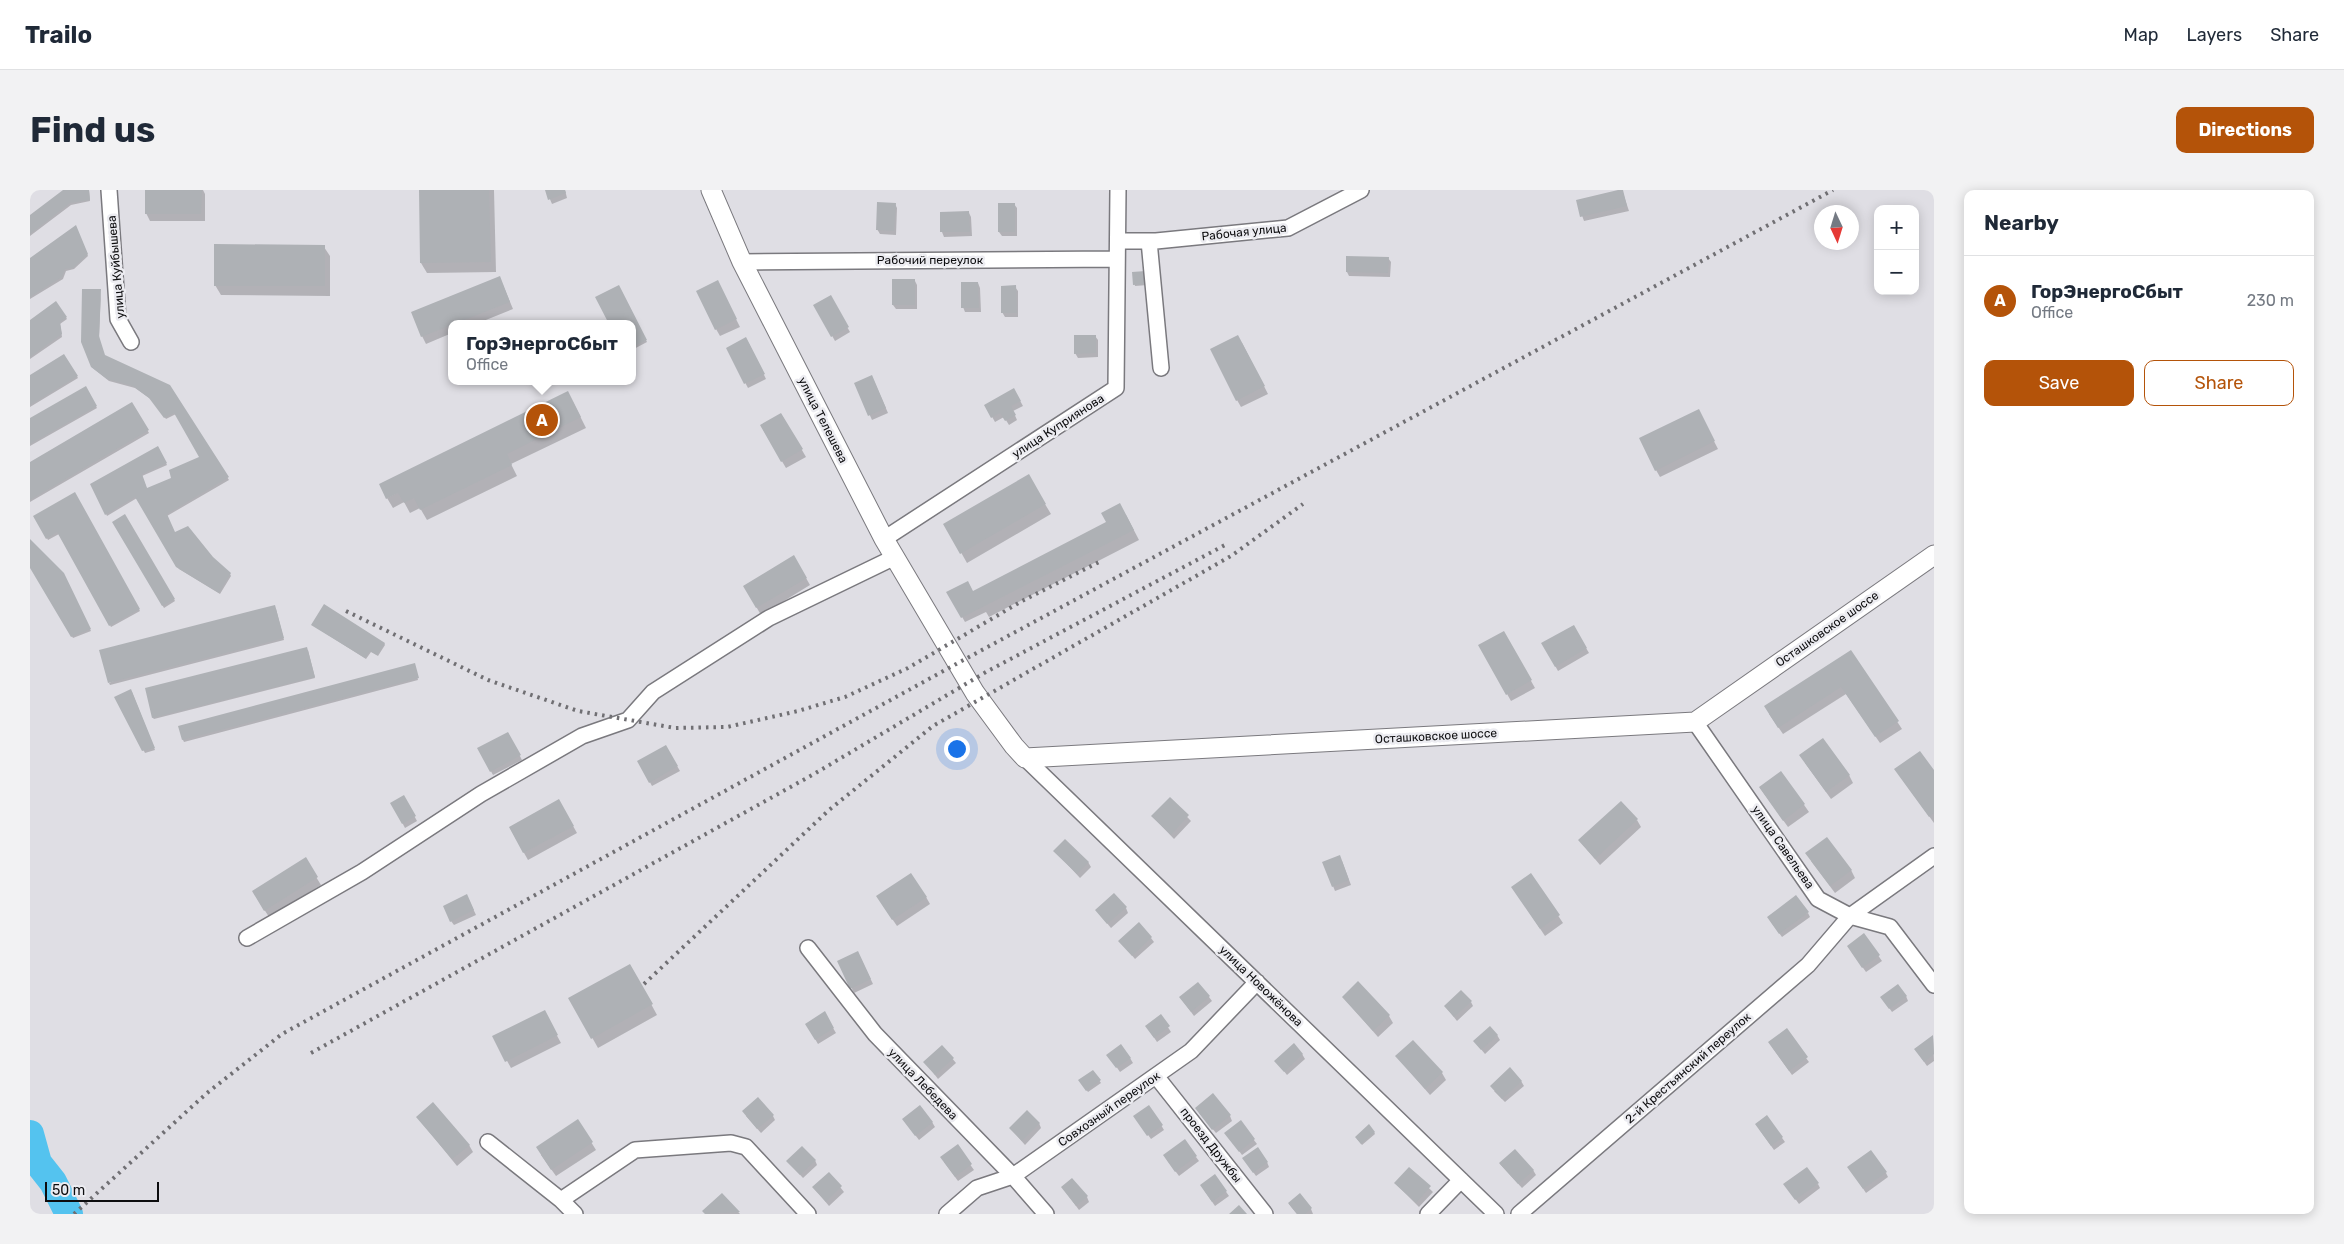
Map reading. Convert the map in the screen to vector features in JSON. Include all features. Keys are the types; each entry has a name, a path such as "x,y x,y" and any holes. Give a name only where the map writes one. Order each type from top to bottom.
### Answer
{"street":[{"name":"улица Куйбышева","path":"110,190 118,319 131,342"},
{"name":"улица Телешева","path":"711,190 742,262 884,539 974,693 1025,758"},
{"name":"улица Куприянова","path":"884,539 1116,388 1118,190"},
{"name":"Рабочая улица","path":"1118,241 1149,241 1288,228 1361,190"},
{"path":"1149,241 1160,368"},
{"name":"Рабочий переулок","path":"742,262 1117,259"},
{"name":"Осташковское шоссе","path":"1025,758 1695,722 1934,555"},
{"path":"247,938 362,872 481,794 582,736 628,720 653,692 769,618 895,557"},
{"name":"улица Савельева","path":"1695,722 1818,899 1850,916 1890,926 1934,985"},
{"name":"улица Новожёнова","path":"1025,758 1496,1214"},
{"name":"2-й Крестьянский переулок","path":"1519,1214 1808,965 1850,916 1934,856"},
{"name":"улица Лебедева","path":"808,948 875,1034 1013,1176 1046,1214"},
{"name":"Совхозный переулок","path":"946,1214 977,1188 1013,1176 1191,1051 1257,982"},
{"name":"проезд Дружбы","path":"1156,1076 1265,1214"},
{"path":"488,1142 561,1200 575,1214"},
{"path":"561,1200 636,1150 731,1144 746,1147 808,1214"},
{"path":"1428,1214 1461,1180"}],"building":[{"path":"63,190 89,190 90,200 70,203 30,234 30,215"},
{"path":"145,190 202,190 201,214 145,214"},
{"path":"419,190 489,190 491,262 420,263"},
{"path":"545,190 565,190 566,193 548,200"},
{"path":"1623,190 1627,206 1580,217 1576,200"},
{"path":"877,202 896,203 894,231 876,230"},
{"path":"998,203 1015,203 1015,232 998,232"},
{"path":"969,211 970,232 940,232 940,212"},
{"path":"76,225 88,254 73,268 65,269 62,277 30,297 30,258"},
{"path":"214,244 325,245 325,286 214,286"},
{"path":"1346,256 1389,257 1388,273 1346,272"},
{"path":"1146,271 1147,284 1133,285 1132,272"},
{"path":"500,276 510,302 464,320 448,320 448,326 421,337 411,312"},
{"path":"892,279 915,279 915,305 892,305"},
{"path":"718,280 737,319 715,330 696,291"},
{"path":"961,282 978,282 979,308 961,308"},
{"path":"619,285 647,340 636,345 636,320 607,320 595,297"},
{"path":"1016,285 1017,313 1001,313 1001,286"},
{"path":"82,289 101,289 99,336 105,355 170,385 229,477 167,514 175,532 188,526 213,557 231,573 219,593 176,567 135,497 105,515 90,484 158,446 167,463 142,474 147,488 171,478 169,470 199,457 174,413 164,418 149,398 133,386 107,379 91,367 81,342"},
{"path":"831,295 849,327 831,337 813,305"},
{"path":"56,301 67,317 60,322 62,334 30,357 30,320"},
{"path":"1074,335 1096,335 1096,353 1074,354"},
{"path":"1238,335 1265,386 1236,401 1210,349"},
{"path":"746,337 765,374 744,384 726,348"},
{"path":"64,354 78,376 30,405 30,375"},
{"path":"872,375 886,408 868,416 854,383"},
{"path":"86,386 97,406 30,444 30,418"},
{"path":"1014,388 1021,401 1011,406 1016,415 1005,421 1000,413 991,418 984,405"},
{"path":"568,391 581,417 507,454 512,465 420,510 414,498 404,503 398,493 386,499 379,484"},
{"path":"132,402 149,430 30,500 30,462"},
{"path":"1699,409 1715,441 1655,471 1639,438"},
{"path":"781,413 803,449 781,462 760,425"},
{"path":"1029,474 1046,504 960,554 943,524"},
{"path":"75,492 140,609 109,626 57,532 46,539 33,516"},
{"path":"1120,503 1134,530 961,618 946,592 968,581 973,591 1106,522 1101,513"},
{"path":"125,514 175,599 162,606 112,522"},
{"path":"30,539 64,573 91,629 71,637 30,568"},
{"path":"794,555 807,578 756,608 743,586"},
{"path":"324,604 385,643 377,655 370,651 365,658 311,625"},
{"path":"275,605 284,638 108,683 99,650"},
{"path":"1574,625 1587,648 1555,667 1541,643"},
{"path":"1504,631 1532,680 1506,695 1478,645"},
{"path":"307,647 315,677 152,718 145,688"},
{"path":"1851,650 1899,721 1875,737 1841,687 1778,728 1764,706"},
{"path":"415,663 419,678 182,740 178,726"},
{"path":"131,689 155,748 142,751 114,697"},
{"path":"508,732 521,755 490,772 477,748"},
{"path":"1823,738 1850,775 1826,792 1799,755"},
{"path":"666,745 678,766 649,783 637,761"},
{"path":"1920,751 1934,770 1934,813 1929,817 1894,769"},
{"path":"1781,771 1805,804 1783,821 1759,787"},
{"path":"404,795 416,816 402,824 390,803"},
{"path":"1170,797 1189,815 1171,835 1151,816"},
{"path":"559,799 574,826 523,853 509,827"},
{"path":"1621,801 1638,819 1595,859 1578,840"},
{"path":"1827,837 1852,870 1830,886 1805,853"},
{"path":"1065,839 1089,862 1077,874 1053,851"},
{"path":"1340,855 1349,880 1332,887 1322,862"},
{"path":"306,857 318,877 264,911 252,891"},
{"path":"911,873 927,897 892,920 876,896"},
{"path":"1531,873 1560,915 1540,929 1511,887"},
{"path":"1114,893 1127,907 1107,924 1095,910"},
{"path":"467,894 474,910 450,922 443,906"},
{"path":"1796,895 1809,912 1779,934 1767,917"},
{"path":"1139,922 1152,937 1132,956 1118,941"},
{"path":"1864,933 1880,955 1862,968 1847,946"},
{"path":"858,951 871,979 850,989 837,961"},
{"path":"630,964 653,1004 591,1039 568,998"},
{"path":"1358,981 1390,1015 1373,1031 1342,997"},
{"path":"1198,982 1210,996 1191,1012 1179,997"},
{"path":"1898,984 1907,996 1889,1009 1880,997"},
{"path":"1461,990 1472,1001 1454,1017 1444,1006"},
{"path":"545,1010 558,1035 505,1062 492,1036"},
{"path":"825,1011 834,1028 815,1040 805,1024"},
{"path":"1161,1014 1170,1026 1154,1038 1145,1026"},
{"path":"1490,1026 1498,1035 1481,1050 1473,1041"},
{"path":"1787,1028 1808,1057 1789,1071 1768,1042"},
{"path":"1933,1035 1934,1054 1924,1062 1914,1049"},
{"path":"1413,1040 1443,1072 1425,1089 1395,1056"},
{"path":"1294,1043 1303,1054 1284,1072 1274,1061"},
{"path":"1121,1044 1131,1058 1116,1068 1106,1055"},
{"path":"942,1045 954,1058 935,1075 923,1062"},
{"path":"1510,1067 1522,1081 1502,1099 1490,1086"},
{"path":"1093,1070 1101,1080 1086,1091 1078,1080"},
{"path":"1213,1093 1231,1115 1212,1130 1195,1108"},
{"path":"758,1097 774,1115 757,1129 742,1111"},
{"path":"433,1102 470,1145 452,1159 416,1117"},
{"path":"920,1105 933,1122 915,1136 902,1119"},
{"path":"1149,1105 1163,1125 1147,1136 1133,1116"},
{"path":"1027,1110 1040,1123 1022,1141 1009,1128"},
{"path":"1767,1115 1783,1137 1771,1146 1755,1124"},
{"path":"578,1119 593,1142 551,1170 536,1147"},
{"path":"1241,1120 1255,1139 1239,1152 1224,1133"},
{"path":"1369,1124 1375,1132 1361,1144 1355,1137"},
{"path":"1185,1139 1197,1156 1175,1172 1163,1155"},
{"path":"958,1144 972,1164 955,1177 940,1157"},
{"path":"802,1146 816,1160 800,1175 786,1161"},
{"path":"1258,1147 1268,1162 1253,1173 1242,1158"},
{"path":"1515,1149 1534,1170 1518,1184 1499,1163"},
{"path":"1871,1150 1887,1172 1863,1189 1847,1167"},
{"path":"1409,1167 1431,1186 1416,1203 1394,1183"},
{"path":"1807,1167 1819,1183 1795,1200 1783,1184"},
{"path":"829,1172 842,1186 826,1202 812,1187"},
{"path":"1215,1174 1227,1191 1212,1202 1200,1185"},
{"path":"1072,1178 1088,1196 1076,1206 1061,1187"},
{"path":"722,1193 740,1212 705,1214 702,1211"},
{"path":"1300,1193 1312,1208 1305,1214 1297,1214 1288,1203"},
{"path":"1239,1205 1247,1214 1229,1214"}],"waterway":[{"path":"30,1134 38,1163 53,1182 69,1214"}],"railway":[{"path":"74,1214 207,1093 282,1034 958,663 1833,190"},
{"path":"644,984 829,810 933,726 1231,556 1303,504"},
{"path":"311,1053 814,774 986,672 1225,545"},
{"path":"346,611 488,680 578,711 675,728 727,727 798,711 845,697 908,668 1022,601 1101,561"}],"place":[{"name":"ГорЭнергоСбыт","path":"542,420"}]}
